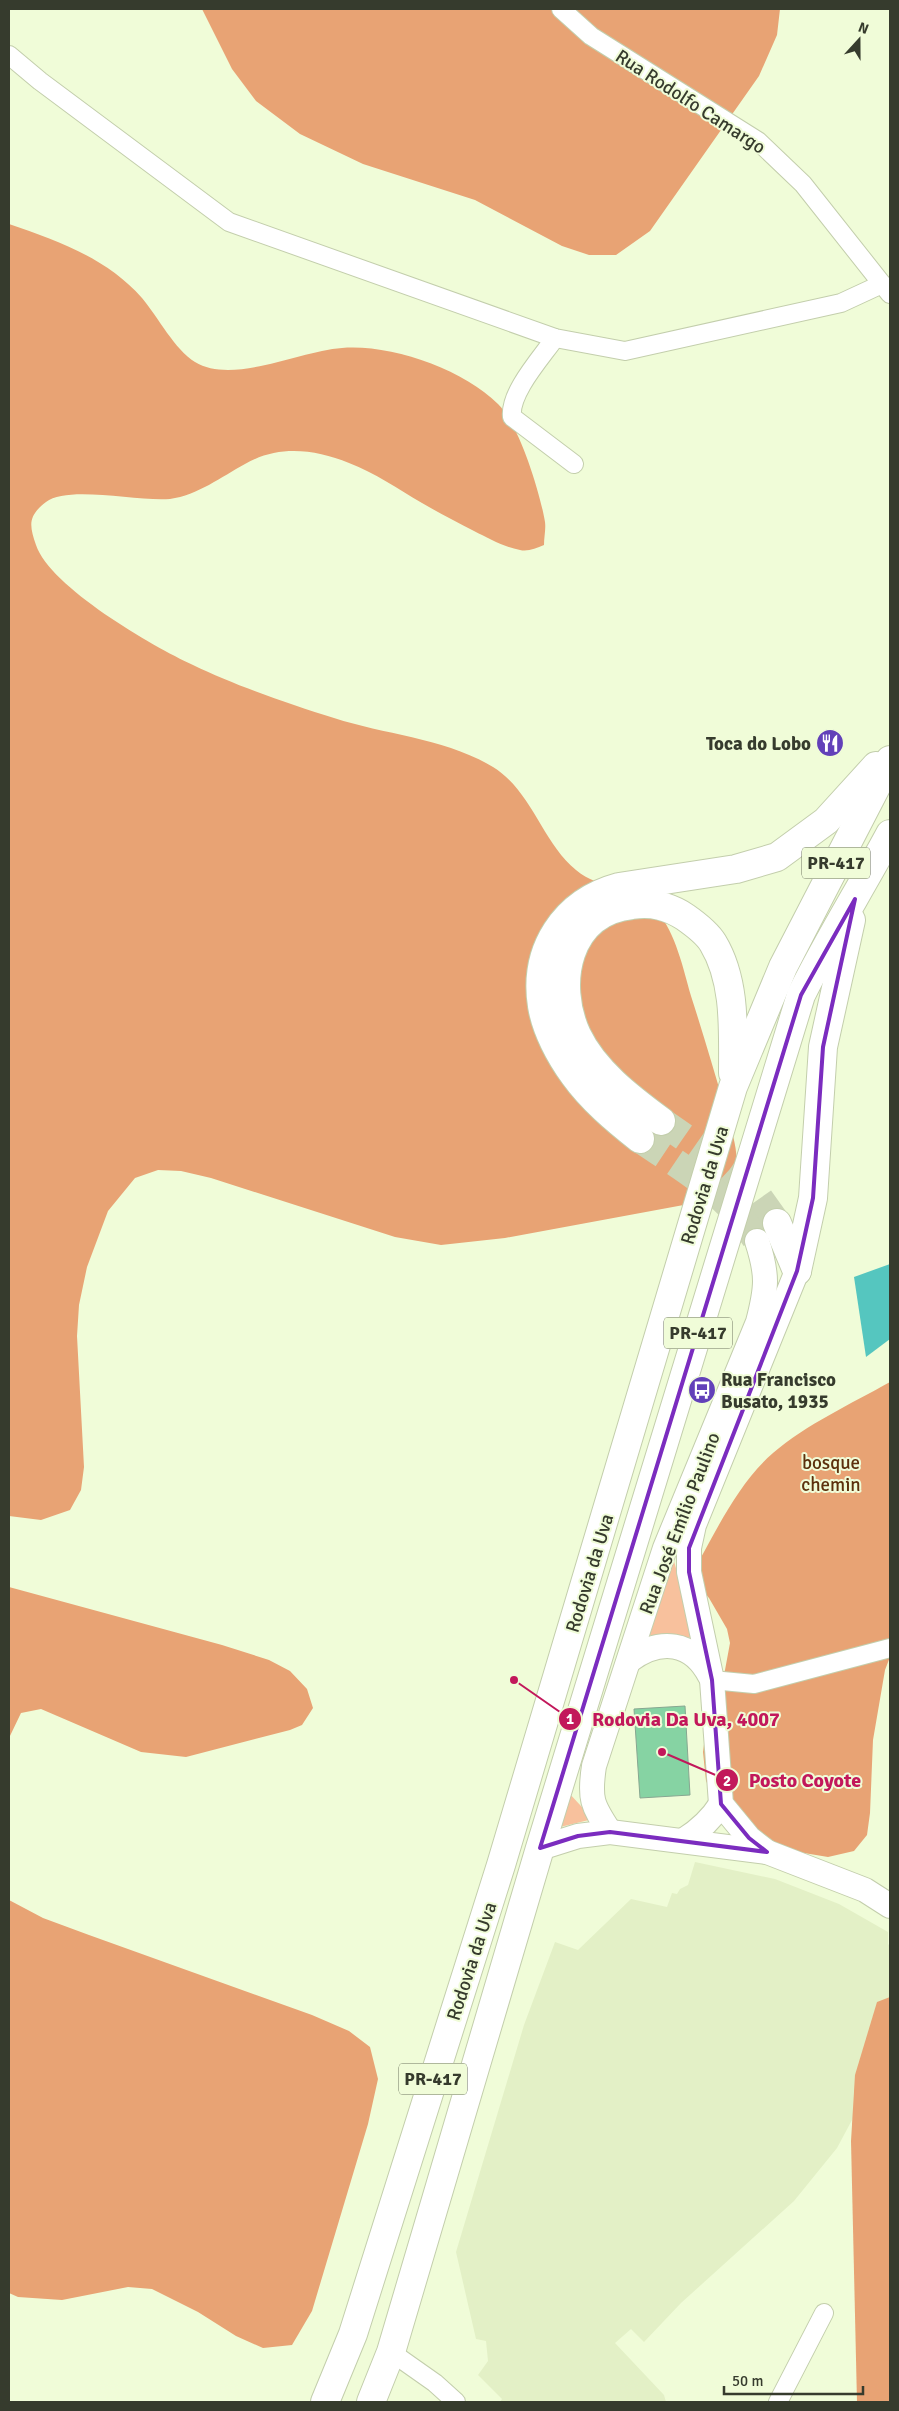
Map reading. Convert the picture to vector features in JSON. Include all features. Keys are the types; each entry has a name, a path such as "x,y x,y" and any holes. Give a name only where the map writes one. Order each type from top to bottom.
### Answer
{"main road":[{"path":"640,1139 605,1110 574,1075 553,1038 542,1006 542,966 554,932 582,902 600,892 618,887 736,869 777,857 826,822 890,750"},
{"name":"Rodovia da Uva","path":"325,2402 353,2334 501,1864 733,1087 782,967 890,760"},
{"name":"Rodovia da Uva","path":"371,2402 391,2352 540,1848 801,995 818,960 855,900 890,834"},
{"path":"797,1271 813,1198 822,1047 855,900"},
{"path":"661,1121 626,1095 598,1066 577,1035 568,1006 565,974 574,943 594,918 620,906 649,903 675,910 694,923 713,942 724,971 731,999 733,1087"},
{"path":"777,1223 797,1271"}],"street":[{"name":"Rua Rodolfo Camargo","path":"561,9 591,36 758,141 803,184 886,289"},
{"path":"9,55 40,81 229,222 555,338 625,350 841,303 886,289"},
{"path":"555,338 514,396 511,408 512,417 574,464"},
{"name":"Rua José Emílio Paulino","path":"610,1832 596,1810 590,1792 594,1766 671,1531 758,1322 766,1291 765,1266 757,1241"},
{"name":"Rua José Emílio Paulino","path":"721,1804 712,1680 689,1572 689,1548 694,1525 797,1271"},
{"path":"630,1660 644,1650 660,1646 677,1647 692,1653 704,1665 712,1680 754,1684 890,1648"},
{"path":"684,1840 699,1831 712,1819 721,1804 749,1838 767,1852"},
{"path":"540,1848 578,1836 610,1832 767,1852 865,1890 890,1906"},
{"path":"778,2402 824,2313"},
{"path":"391,2352 435,2383 456,2402"}],"highlighted area":[{"path":"855,899 823,1047 813,1198 797,1271 689,1548 689,1572 712,1680 721,1804 749,1838 767,1852 610,1832 578,1836 540,1848 801,995"}],"shaded area":[{"path":"674,1561 695,1638 646,1635"},
{"path":"568,1792 593,1819 556,1828"},
{"path":"695,1862 775,1879 839,1904 888,1932 888,1944 890,1946 890,2049 837,2148 794,2201 681,2303 644,2342 631,2329 615,2343 664,2395 666,2402 500,2402 502,2399 478,2375 488,2361 486,2341 476,2339 456,2252 524,2025 555,1942 578,1950 631,1899 667,1907 672,1893 677,1894 680,1889 688,1885"}],"green space":[{"path":"202,9 780,9 777,35 759,76 650,231 616,255 589,255 562,246 475,200 363,164 300,134 256,101 232,69"},
{"path":"9,224 81,252 113,272 142,298 167,333 188,357 210,368 228,370 267,365 325,350 342,348 382,350 425,361 466,380 483,391 506,414 528,459 545,522 544,545 532,549 514,549 502,545 359,467 336,458 296,451 270,454 258,458 200,490 170,499 87,494 56,497 46,502 33,516 32,532 36,545 45,561 61,579 104,614 175,656 226,680 317,713 455,749 475,757 506,777 518,789 564,859 576,870 595,881 638,897 648,903 664,920 678,952 731,1126 736,1156 736,1169 731,1179 722,1189 689,1204 505,1238 441,1245 395,1237 211,1178 181,1171 158,1170 135,1178 108,1211 87,1267 79,1305 77,1336 84,1467 81,1490 70,1510 41,1520 9,1516"},
{"name":"bosque chemin","path":"890,1382 890,1657 885,1670 873,1740 870,1813 867,1835 854,1851 828,1857 798,1852 768,1842 720,1808 706,1781 703,1752 706,1729 725,1670 730,1643 727,1629 709,1598 690,1577 737,1495 773,1453 800,1433"},
{"path":"9,1587 222,1645 269,1660 290,1671 307,1689 313,1708 302,1725 290,1730 186,1757 141,1752 41,1709 21,1713 9,1738"},
{"path":"9,1900 43,1918 312,2015 349,2031 370,2047 378,2079 368,2124 312,2311 292,2345 263,2348 236,2336 198,2312 152,2289 128,2287 62,2300 18,2297 9,2293"},
{"path":"890,1997 890,2402 857,2402 851,2141 855,2075 877,2002"}],"water":[{"path":"890,1264 890,1339 866,1357 854,1277"}],"building":[{"path":"685,1706 690,1795 640,1798 634,1709"}],"tunnel":[{"path":"661,1121 730,1169 755,1192 777,1223"},
{"path":"640,1139 689,1172 719,1196 746,1224 757,1241"}],"place":[{"name":"Toca do Lobo","path":"830,743"},
{"name":"Rua Francisco Busato, 1935","path":"702,1390"},
{"name":"Rodovia Da Uva, 4007","path":"514,1680"},
{"name":"Posto Coyote","path":"662,1752"}]}
